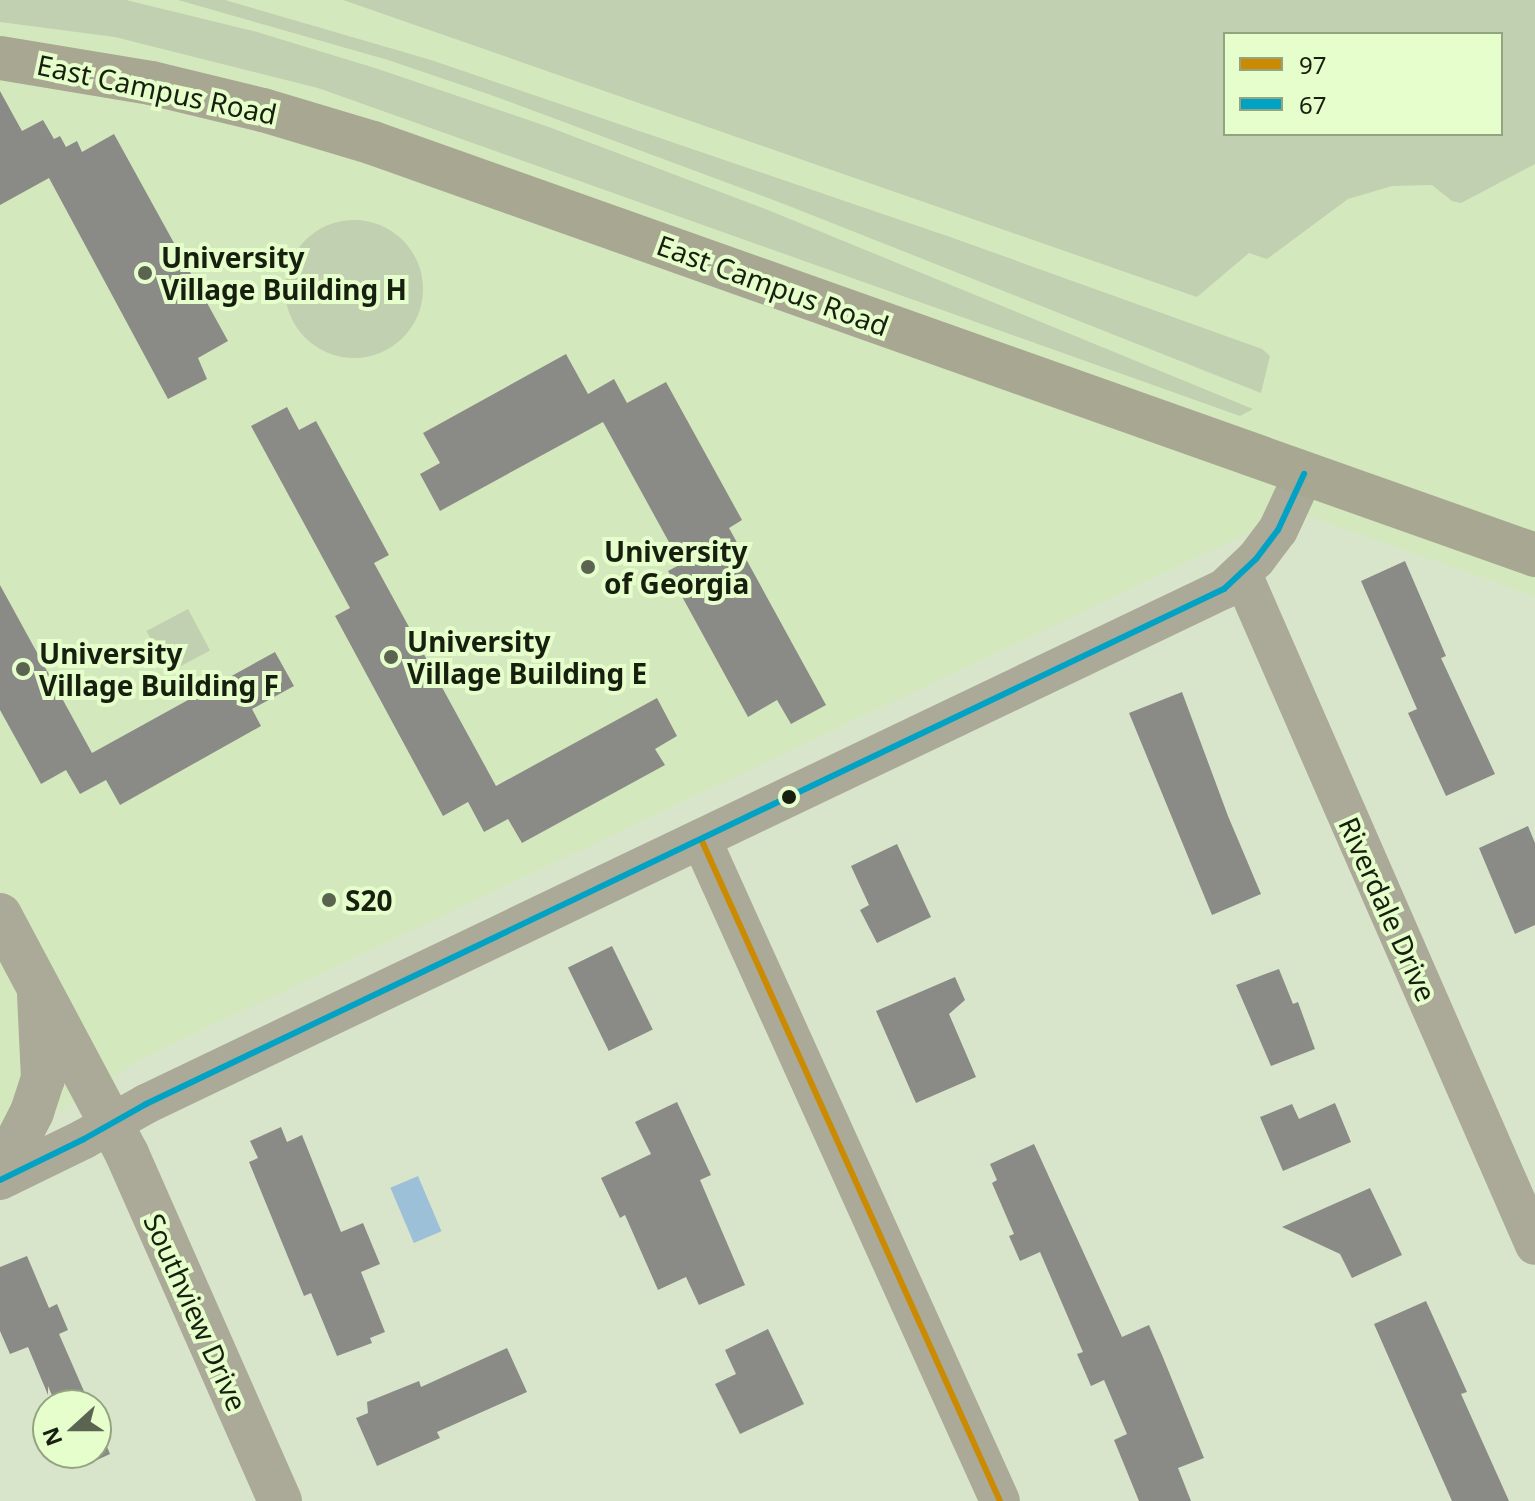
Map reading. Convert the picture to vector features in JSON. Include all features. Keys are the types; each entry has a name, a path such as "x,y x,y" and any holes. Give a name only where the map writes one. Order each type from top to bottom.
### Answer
{"main road":[{"name":"East Campus Road","path":"0,58 151,83 263,110 373,143 1535,555"}],"street":[{"path":"0,1178 1224,589 1242,574 1278,530 1304,474"},
{"name":"Riverdale Drive","path":"1242,574 1535,1245"},
{"path":"701,839 1000,1501"},
{"name":"Southview Drive","path":"0,915 112,1123 280,1501"},
{"path":"0,1178 32,1112 43,1079 39,985"}],"shaded area":[{"name":"University of Georgia","path":"0,0 1535,0 1535,596 1294,511 141,1059 61,1110 0,1135"},
{"path":"0,0 126,0 257,32 375,68 546,126 768,210 1253,409 1240,416 318,88 115,37 0,22"},
{"path":"178,0 225,0 431,60 953,238 1262,349 1270,356 1261,393 784,204 491,95 388,60"},
{"path":"343,0 1535,0 1535,164 1461,203 1452,201 1432,185 1392,186 1348,199 1267,259 1249,253 1197,297"},
{"path":"354,220 381,225 403,240 418,262 423,289 418,316 403,338 381,353 354,358 327,353 305,338 290,316 285,289 290,262 305,240 327,225"},
{"path":"188,609 210,650 169,673 147,631"}],"water":[{"path":"418,1176 441,1231 414,1243 390,1188"}],"building":[{"name":"University Village Building H","path":"0,91 22,131 43,120 54,139 60,136 66,147 77,141 82,152 114,134 228,341 198,358 207,379 168,399 49,178 0,205"},
{"path":"566,354 588,394 614,379 627,403 666,382 742,520 729,528 826,705 791,724 777,700 748,717 668,571 681,564 603,422 440,511 420,474 440,463 423,433"},
{"name":"University Village Building E","path":"287,407 299,430 316,421 389,555 374,563 496,786 657,698 677,736 655,749 665,765 522,843 508,819 484,832 468,802 443,816 335,616 350,608 251,426"},
{"path":"1405,561 1446,656 1441,658 1495,774 1446,796 1408,713 1417,709 1361,581"},
{"name":"University Village Building F","path":"0,585 92,753 275,652 294,686 252,709 261,726 120,805 106,780 80,794 66,770 41,784 0,710"},
{"path":"1182,692 1261,894 1212,915 1129,713"},
{"path":"1528,826 1535,843 1535,925 1515,934 1479,848"},
{"path":"897,844 931,917 877,943 860,910 869,905 851,866"},
{"path":"612,946 653,1030 609,1051 568,967"},
{"path":"1279,969 1293,1004 1298,1002 1315,1049 1271,1066 1236,985"},
{"path":"955,977 965,1000 949,1014 976,1077 916,1103 876,1011"},
{"path":"677,1102 711,1175 700,1180 745,1285 699,1305 686,1277 658,1290 625,1215 620,1218 601,1178 651,1154 635,1122"},
{"path":"1335,1103 1351,1142 1283,1171 1260,1117 1292,1104 1299,1119"},
{"path":"281,1127 287,1142 302,1135 341,1232 363,1223 380,1264 361,1272 385,1332 370,1338 372,1343 337,1356 311,1293 304,1296 249,1162 258,1158 250,1141"},
{"path":"1034,1144 1122,1337 1149,1325 1204,1458 1178,1468 1191,1501 1139,1501 1114,1440 1127,1434 1104,1380 1091,1386 1077,1354 1083,1352 1040,1252 1020,1261 1009,1236 1014,1234 992,1183 997,1180 990,1164"},
{"path":"1370,1188 1402,1255 1352,1278 1340,1254 1282,1227"},
{"path":"27,1256 49,1308 57,1304 68,1330 59,1334 83,1389 49,1389 48,1386 46,1389 28,1347 10,1354 0,1331 0,1267"},
{"path":"1426,1301 1467,1392 1461,1394 1509,1501 1452,1501 1374,1324"},
{"path":"768,1329 804,1404 740,1434 715,1384 736,1374 725,1350"},
{"path":"507,1348 527,1392 437,1432 440,1438 377,1466 356,1418 368,1413 367,1402 419,1381 421,1387"}],"transit line":[{"name":"67","path":"0,1180 84,1139 146,1104 1224,589 1256,559 1278,530 1304,474"},
{"name":"97","path":"701,839 1000,1501"}],"place":[{"name":"University Village Building H","path":"145,273"},
{"name":"University of Georgia","path":"588,567"},
{"name":"University Village Building E","path":"391,657"},
{"name":"University Village Building F","path":"23,669"},
{"name":"S20","path":"329,900"}]}
